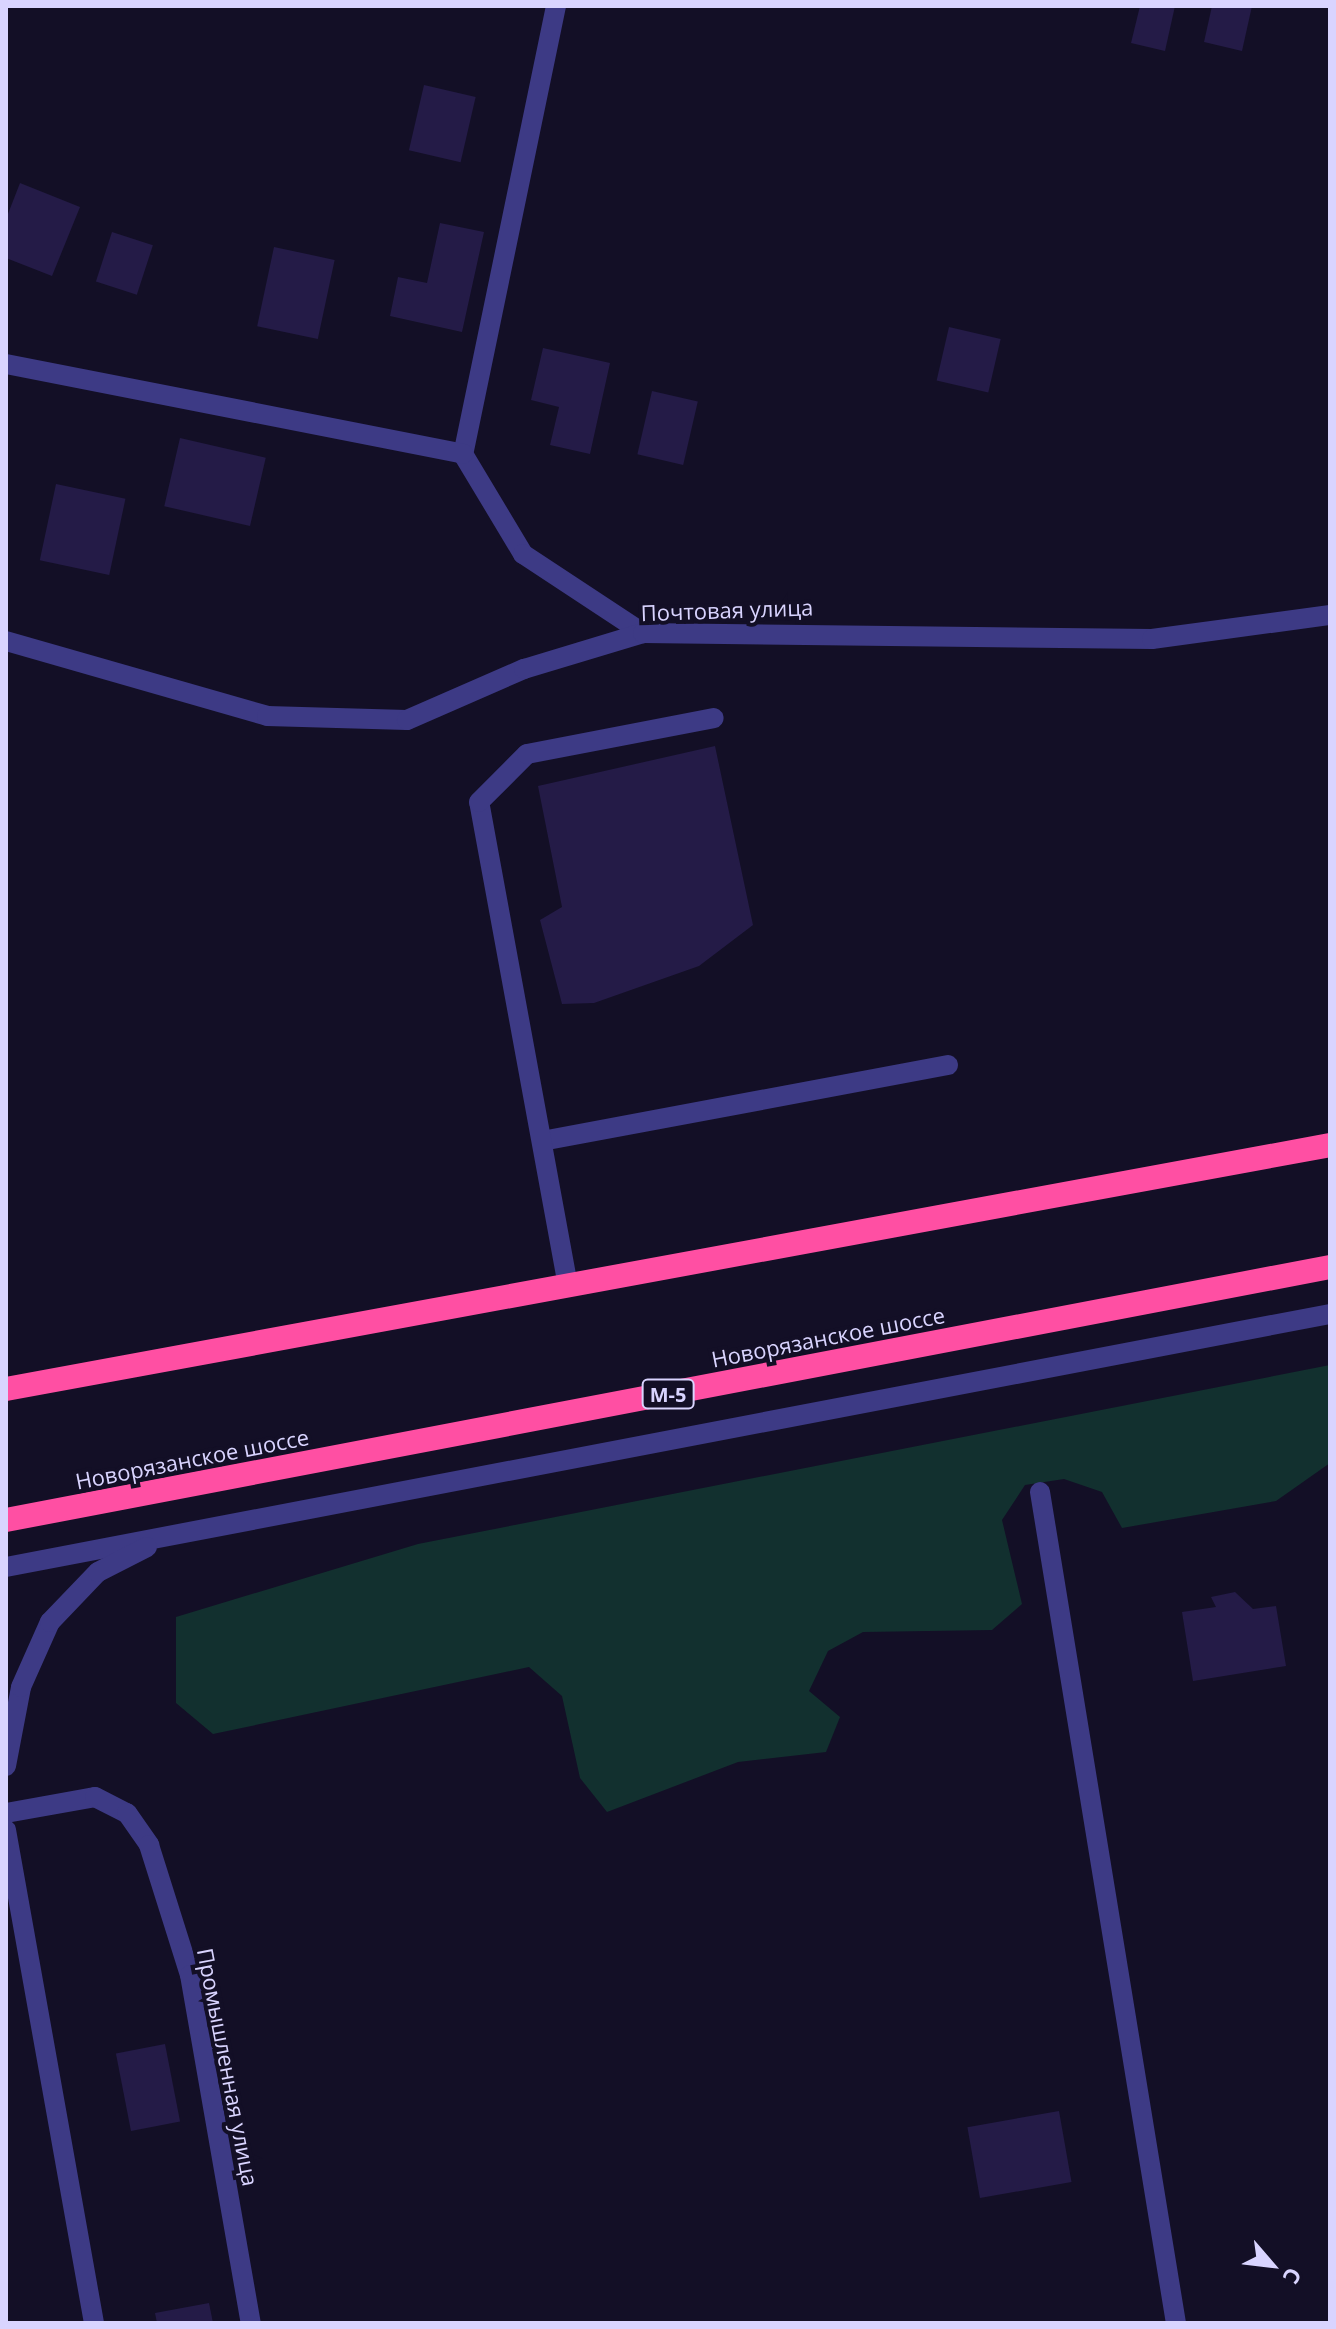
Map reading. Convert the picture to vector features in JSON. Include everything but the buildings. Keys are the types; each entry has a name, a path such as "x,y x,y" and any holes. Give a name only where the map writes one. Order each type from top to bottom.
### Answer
{"highway":[{"path":"6,1389 1330,1145"},
{"name":"Новорязанское шоссе","path":"6,1520 1330,1267"}],"street":[{"path":"556,6 463,454 523,554 643,633"},
{"path":"6,364 463,454"},
{"name":"Почтовая улица","path":"6,641 267,716 407,720 524,669 643,633 1152,639 1330,615"},
{"path":"568,1286 479,802 527,754 714,718"},
{"path":"542,1141 948,1065"},
{"path":"6,1567 1330,1314"},
{"path":"1040,1492 1176,2323"},
{"path":"6,1766 21,1687 50,1622 98,1572 168,1536"},
{"name":"Промышленная улица","path":"6,1813 95,1797 127,1813 149,1845 190,1975 251,2323"},
{"path":"6,1830 94,2323"}],"green space":[{"path":"1330,1365 1330,1463 1276,1501 1122,1528 1102,1492 1064,1479 1025,1485 1002,1520 1022,1604 992,1630 863,1632 828,1651 809,1691 840,1717 826,1752 738,1762 607,1812 580,1778 562,1696 529,1667 213,1734 176,1703 176,1617 418,1544"}]}
